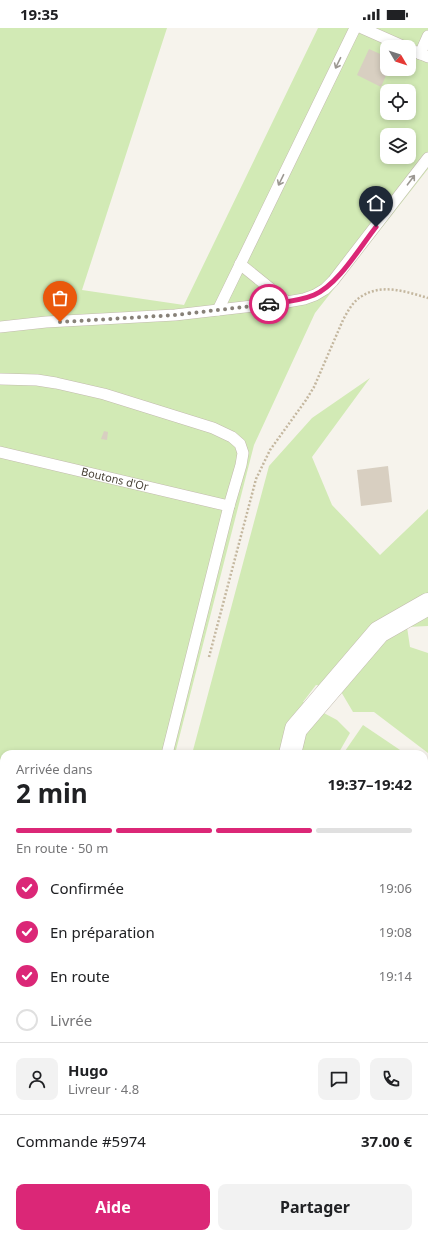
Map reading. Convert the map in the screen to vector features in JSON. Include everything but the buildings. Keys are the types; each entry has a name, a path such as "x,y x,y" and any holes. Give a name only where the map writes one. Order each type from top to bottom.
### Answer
{"street":[{"path":"291,750 296,729 379,632 428,604"}],"lane":[{"path":"218,310 355,28"},
{"path":"362,28 389,40"},
{"path":"424,56 428,36"},
{"path":"0,327 46,322 175,315 287,302 304,299 315,295 325,289 333,281 428,158"},
{"path":"240,264 287,302"},
{"path":"0,379 37,380 82,388 223,432 240,444 243,453 241,466 229,506 168,750"},
{"name":"Boutons d'Or","path":"0,452 229,506"}],"path":[{"path":"208,662 256,479 270,450 314,387 342,320 354,303 362,296 373,291 399,289 428,298"}],"green space":[{"path":"0,28 167,28 82,290 184,305 318,28 428,28 428,169 315,313 254,445 176,750 0,750"},
{"path":"370,378 312,457 332,505 380,555 428,509 428,626 407,627 410,647 428,653 428,750 424,750 374,712 353,712 340,690 316,685 303,702 337,720 350,733 340,750 193,750 269,466 312,418"},
{"path":"363,725 400,750 346,750"}],"way so far":[{"path":"60,322 175,315 269,304"}],"route":[{"path":"269,304 304,299 325,289 341,273 376,227"}]}
